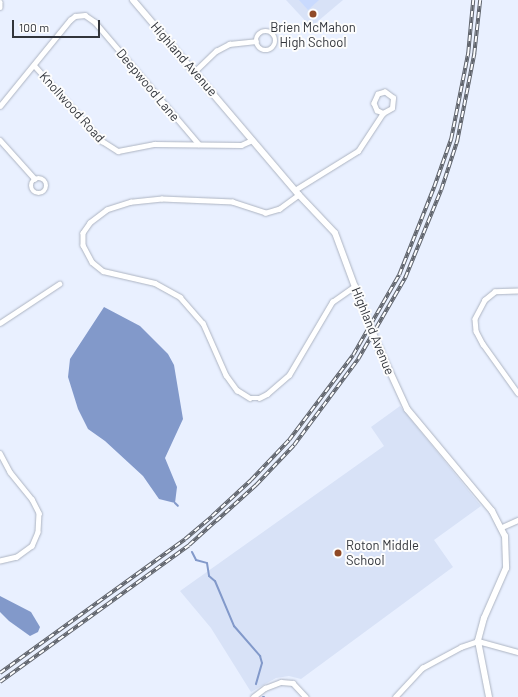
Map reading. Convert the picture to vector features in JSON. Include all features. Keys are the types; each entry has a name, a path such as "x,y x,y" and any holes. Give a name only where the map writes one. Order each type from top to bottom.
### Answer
{"street":[{"name":"Highland Avenue","path":"133,0 297,192 336,233 362,306 407,410 502,527 507,545 506,568 484,618 478,641 489,697"},
{"path":"0,2 0,7"},
{"name":"Deepwood Lane","path":"0,106 70,20 80,15 90,18 199,144"},
{"path":"195,71 216,52 229,44 256,40 262,32 269,31 274,35 276,42 274,48 267,51 261,50 256,40"},
{"name":"Knollwood Road","path":"34,65 102,141 118,151 154,144 241,145 252,140"},
{"path":"355,286 332,302 289,375 267,394 259,398 250,398 237,390 226,375 203,323 180,297 155,283 103,271 92,262 83,245 83,233 90,223 107,210 131,202 162,199 233,202 266,213 280,209 297,192 358,151 383,113 390,111 394,105 393,98 385,92 378,94 374,103 377,110 383,113"},
{"path":"0,140 35,179"},
{"path":"0,323 60,284"},
{"path":"518,291 495,292 485,300 475,319 476,331 483,344 518,393"},
{"path":"0,454 10,472 32,499 39,513 38,532 32,546 17,557 0,561"},
{"path":"502,527 518,520"},
{"path":"396,697 422,668 447,653 478,641 518,652"},
{"path":"253,697 265,688 281,682 292,682 306,697"}],"shaded area":[{"name":"Brien McMahon High School","path":"286,0 343,0 311,27"},
{"path":"299,0 319,0 308,10"},
{"path":"104,307 140,326 168,354 174,365 183,419 165,458 177,487 175,503 159,499 143,476 105,441 88,429 78,409 68,377 70,359"},
{"name":"Roton Middle School","path":"400,406 481,506 434,540 453,567 301,679 289,676 276,678 251,692 211,628 180,591 384,446 371,427"},
{"path":"0,596 31,612 40,627 38,632 30,636 9,621 0,612"}],"waterway":[{"path":"175,503 178,506"},
{"path":"192,552 196,560 207,563 209,576 215,581 234,626 260,656 262,663 256,684"}],"railway":[{"path":"0,673 185,539 212,516 251,480 289,440 353,355 399,275 434,187 451,139 468,53 473,0"},
{"path":"0,682 189,545 256,485 294,445 358,359 405,278 441,190 457,141 474,54 480,0"}],"place":[{"name":"Brien McMahon High School","path":"313,14"},
{"name":"Roton Middle School","path":"338,553"}]}
